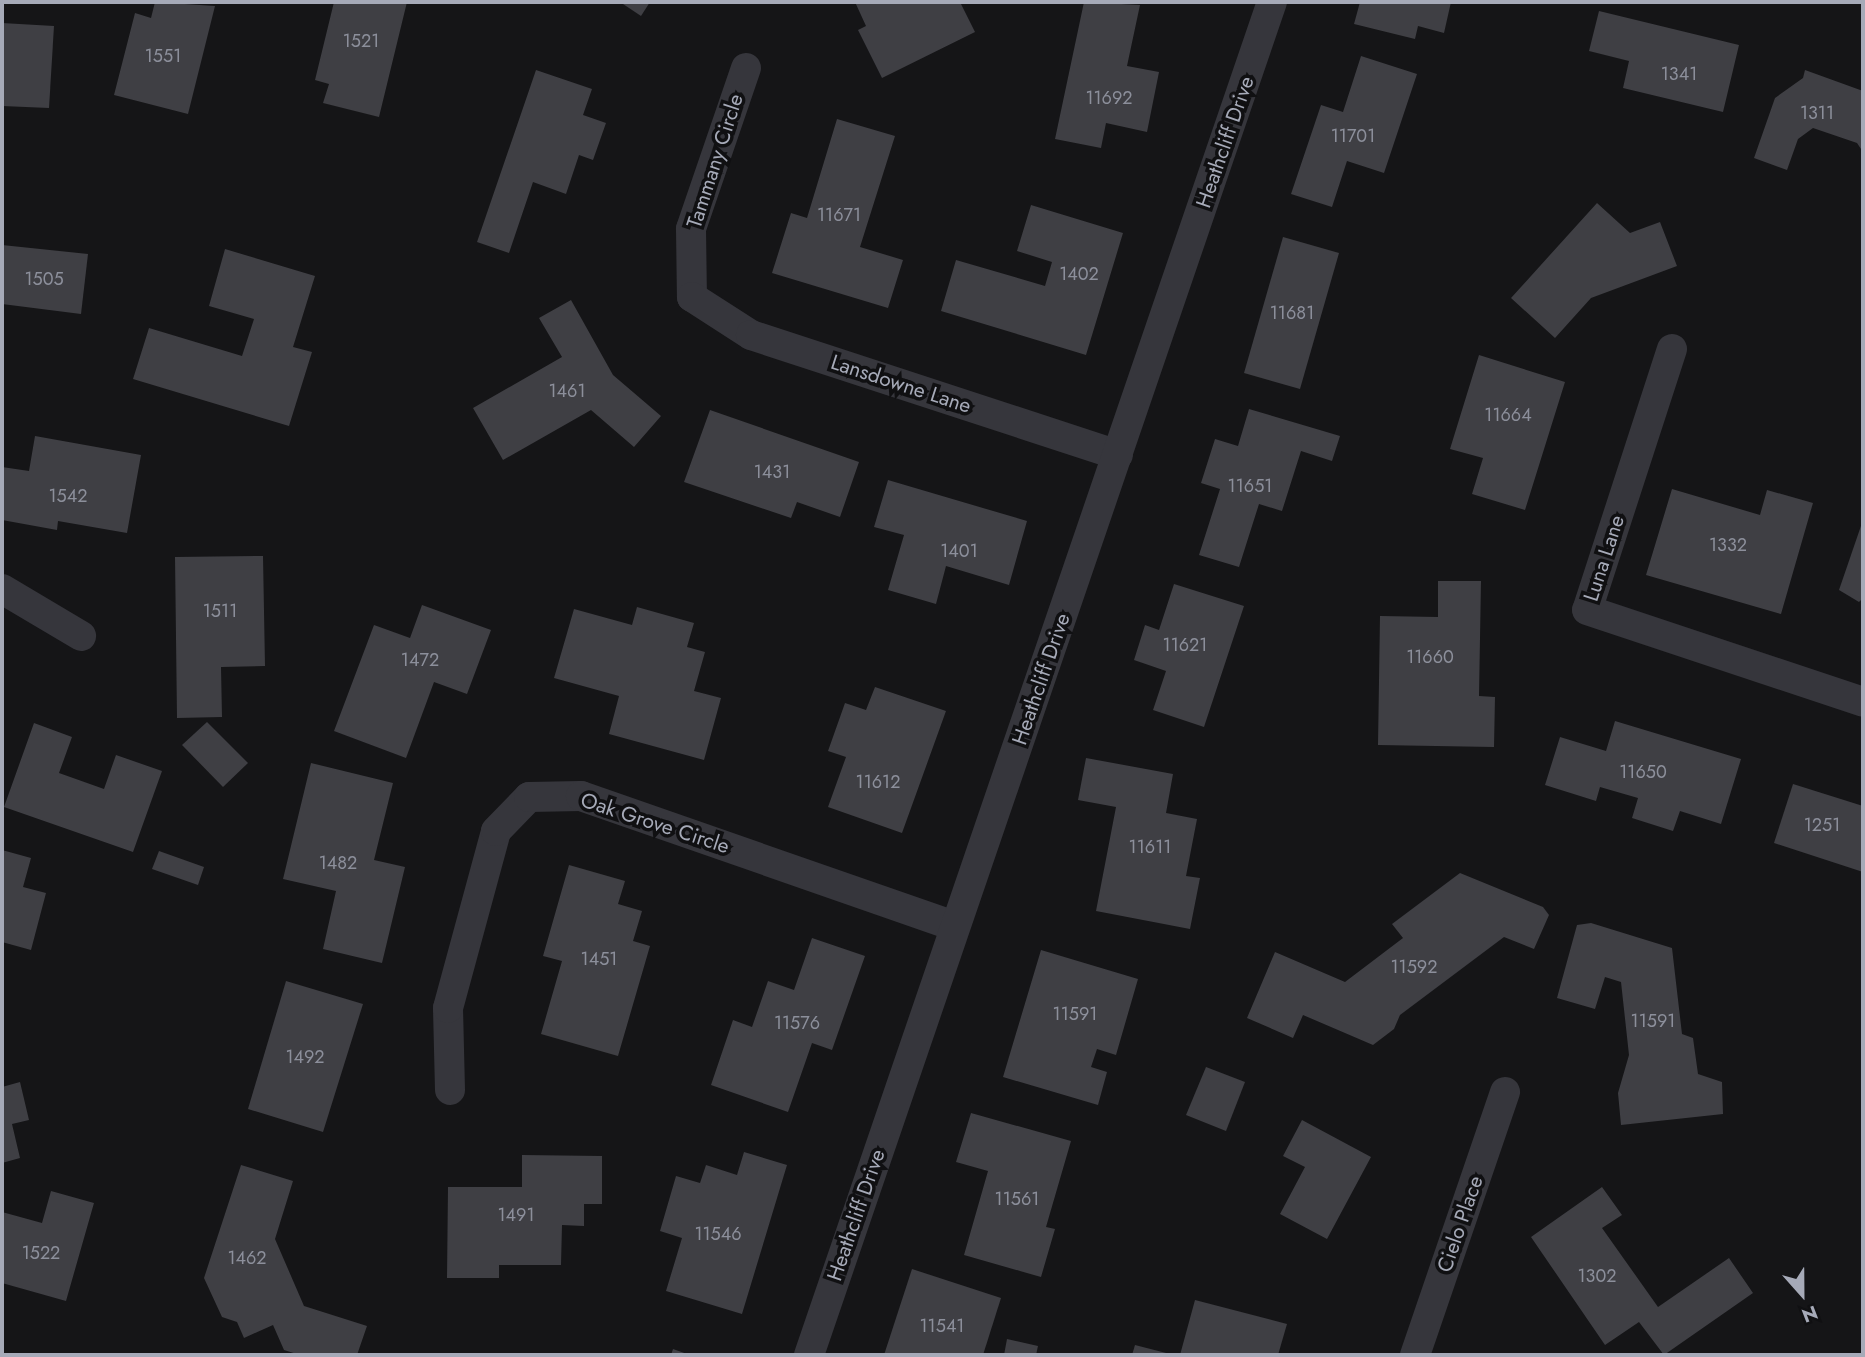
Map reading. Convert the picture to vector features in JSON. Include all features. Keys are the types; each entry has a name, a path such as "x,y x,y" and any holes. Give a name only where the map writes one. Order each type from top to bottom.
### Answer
{"street":[{"name":"Heathcliff Drive","path":"809,1355 1272,2"},
{"name":"Tammany Circle","path":"692,297 691,229 746,68"},
{"name":"Lansdowne Lane","path":"692,297 751,335 1118,455"},
{"name":"Luna Lane","path":"1672,349 1587,610 1863,702"},
{"path":"2,589 81,636"},
{"name":"Oak Grove Circle","path":"450,1090 448,1008 496,831 529,797 582,796 955,926"},
{"name":"Cielo Place","path":"1422,1353 1505,1092"}],"building":[{"path":"155,2 215,6 188,114 114,95 135,13 151,18"},
{"path":"334,2 407,2 379,117 323,103 329,84 315,80"},
{"path":"620,2 650,2 641,16"},
{"path":"855,2 960,2 975,32 882,78 858,30 866,26"},
{"path":"1084,2 1140,5 1127,66 1159,72 1147,132 1106,123 1101,148 1055,139"},
{"path":"1360,2 1451,2 1444,33 1418,26 1415,39 1354,24"},
{"path":"1599,11 1739,45 1723,112 1623,88 1629,61 1589,51"},
{"path":"2,23 54,26 49,108 2,106"},
{"path":"1361,56 1417,74 1384,173 1347,161 1332,207 1291,194 1321,105 1343,112"},
{"path":"536,70 592,89 583,115 606,123 593,160 579,155 566,194 533,182 509,253 477,242"},
{"path":"1805,70 1863,91 1863,152 1857,143 1813,128 1798,139 1787,170 1754,158 1775,98 1803,78"},
{"path":"837,119 895,136 860,247 903,260 888,308 772,273 791,213 807,218"},
{"path":"1597,203 1630,233 1660,222 1677,266 1591,298 1555,338 1511,298"},
{"path":"1031,205 1123,233 1086,355 941,311 956,260 1045,286 1052,262 1017,251"},
{"path":"1283,237 1339,253 1300,389 1244,373"},
{"path":"2,245 88,254 81,314 2,304"},
{"path":"225,249 315,276 293,347 312,352 289,426 133,379 149,328 242,356 254,319 209,306"},
{"path":"571,300 613,375 661,416 634,447 591,410 503,460 473,408 562,357 539,318"},
{"path":"1479,355 1565,382 1525,510 1472,494 1483,458 1450,449"},
{"path":"1249,409 1340,436 1332,461 1301,451 1282,511 1259,504 1239,567 1199,555 1220,489 1201,483 1215,439 1238,446"},
{"path":"710,410 859,462 840,517 797,502 791,518 684,482"},
{"path":"35,436 141,455 127,533 58,521 57,530 2,520 2,467 29,471"},
{"path":"888,480 1027,521 1009,585 946,566 936,604 888,590 904,535 874,527"},
{"path":"1672,489 1760,515 1767,490 1813,503 1781,614 1646,575"},
{"path":"1863,520 1863,598 1859,602 1839,590"},
{"path":"263,556 265,666 221,667 222,717 177,718 175,557"},
{"path":"1438,581 1481,581 1479,696 1495,697 1494,747 1378,745 1380,616 1438,617"},
{"path":"1174,584 1244,606 1204,727 1153,710 1166,671 1134,660 1145,625 1159,630"},
{"path":"422,605 491,630 467,694 434,682 406,758 334,731 374,625 410,638"},
{"path":"637,607 694,623 687,647 705,652 694,691 721,698 704,760 609,734 619,696 554,678 574,609 632,625"},
{"path":"875,687 946,711 902,833 828,807 846,757 828,751 845,703 866,710"},
{"path":"1615,721 1741,759 1721,824 1680,811 1673,831 1632,818 1638,798 1600,787 1596,801 1545,785 1560,737 1606,751"},
{"path":"207,722 248,763 223,787 182,745"},
{"path":"34,723 72,737 59,773 104,789 116,755 162,771 133,852 4,807"},
{"path":"1086,758 1173,774 1166,813 1197,819 1186,876 1200,878 1190,929 1096,911 1116,807 1078,800"},
{"path":"311,763 393,783 374,860 405,867 382,963 323,949 336,891 283,879"},
{"path":"1793,784 1863,806 1863,872 1774,843"},
{"path":"2,850 31,858 23,887 46,893 31,950 2,942"},
{"path":"159,851 204,867 198,885 152,869"},
{"path":"569,865 625,881 618,904 642,911 633,941 650,946 618,1056 541,1034 562,961 543,956"},
{"path":"1460,873 1543,907 1549,915 1534,949 1504,937 1400,1015 1394,1029 1373,1045 1303,1015 1293,1038 1247,1018 1275,952 1345,982 1403,938 1392,924"},
{"path":"1591,923 1672,948 1682,1034 1693,1038 1698,1074 1722,1082 1723,1114 1621,1125 1618,1093 1629,1055 1621,982 1605,977 1595,1009 1557,998 1577,925"},
{"path":"812,938 865,956 832,1050 812,1043 788,1112 711,1085 733,1020 752,1027 768,981 794,990"},
{"path":"1041,950 1138,979 1116,1055 1097,1049 1091,1067 1107,1072 1098,1105 1003,1077"},
{"path":"286,981 363,1004 323,1132 248,1109"},
{"path":"1206,1067 1245,1082 1226,1131 1186,1115"},
{"path":"20,1082 29,1120 12,1124 20,1158 2,1163 2,1087"},
{"path":"971,1113 1071,1141 1046,1227 1055,1229 1041,1277 964,1255 988,1171 956,1162"},
{"path":"1302,1120 1371,1157 1327,1239 1280,1214 1305,1167 1283,1156"},
{"path":"744,1152 787,1165 742,1314 666,1291 682,1238 660,1231 676,1176 700,1183 706,1165 737,1175"},
{"path":"522,1155 602,1156 602,1204 584,1204 584,1226 562,1225 561,1265 499,1265 499,1278 447,1278 448,1187 522,1187"},
{"path":"241,1165 293,1181 275,1239 304,1306 367,1326 357,1355 300,1355 284,1350 273,1325 244,1338 237,1322 222,1317 204,1278"},
{"path":"1602,1187 1622,1215 1602,1228 1658,1307 1729,1258 1753,1293 1664,1355 1639,1322 1605,1345 1531,1237"},
{"path":"51,1191 94,1203 66,1301 2,1283 2,1212 42,1223"},
{"path":"912,1269 1001,1298 983,1355 884,1355"},
{"path":"1195,1300 1287,1324 1278,1355 1180,1355"},
{"path":"1007,1339 1038,1346 1036,1355 1004,1355"},
{"path":"1135,1345 1170,1354 1170,1355 1132,1355"},
{"path":"673,1349 690,1355 671,1355"}]}
